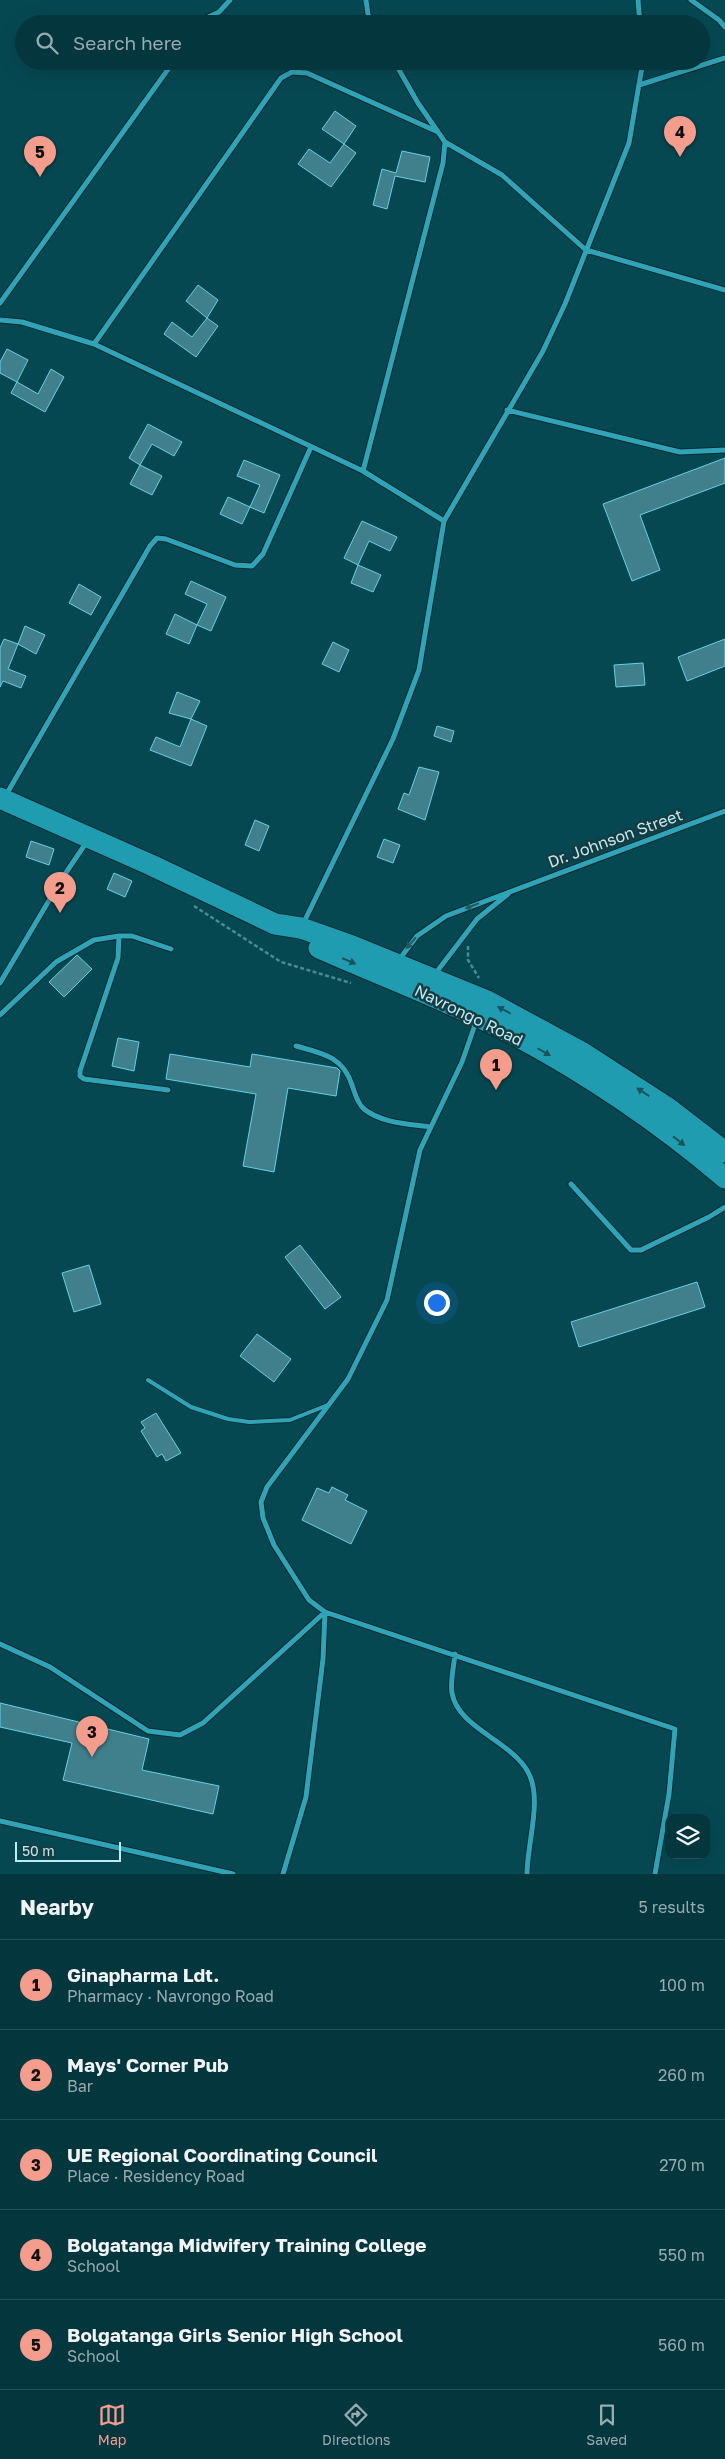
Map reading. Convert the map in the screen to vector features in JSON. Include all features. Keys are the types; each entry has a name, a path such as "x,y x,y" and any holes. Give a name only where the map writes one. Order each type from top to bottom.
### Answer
{"highway":[{"path":"2,799 275,924 299,931 394,971"},
{"name":"Navrongo Road","path":"275,924 294,937 394,971 428,985 487,1001 583,1053 668,1108 724,1168"},
{"name":"Navrongo Road","path":"428,985 478,1017 510,1032 611,1092 667,1132 724,1168"}],"street":[{"path":"212,15 219,12 230,0"},
{"path":"366,0 368,15"},
{"path":"638,0 639,15"},
{"path":"691,0 719,20 725,27"},
{"path":"710,63 725,58"},
{"path":"0,303 168,70"},
{"path":"399,70 418,103 445,142 502,175 586,250 725,290"},
{"path":"299,931 393,739 419,670 444,521 543,351 629,143 642,70"},
{"path":"639,85 687,70"},
{"path":"94,344 281,78 292,72 307,73 438,132"},
{"path":"363,471 443,163 445,142"},
{"path":"0,320 22,322 94,344 363,471 444,521"},
{"path":"507,410 680,452 725,450"},
{"path":"2,799 150,546 157,538 166,539 235,565 252,566 263,554 312,447"},
{"name":"Dr. Johnson Street","path":"394,971 401,955 417,936 446,916 725,811"},
{"path":"0,983 63,876 90,838"},
{"name":"Dr. Johnson Street","path":"428,985 476,919 514,889"},
{"path":"119,936 118,958 80,1071 80,1076 84,1079 168,1090"},
{"path":"0,1015 56,962 94,940 132,936 171,949"},
{"path":"478,1017 462,1062 420,1150 387,1300 348,1379 267,1487 261,1502 262,1518 274,1545 309,1600 325,1612 675,1729 669,1794 655,1874"},
{"path":"296,1046 330,1055 348,1074 357,1100 364,1109 385,1119 430,1127"},
{"path":"571,1184 631,1250 648,1247 725,1207"},
{"path":"0,1644 50,1667 148,1731 180,1735 203,1723 325,1612"},
{"path":"283,1874 306,1796 323,1659 325,1612"},
{"path":"455,1654 452,1693 461,1713 482,1731 510,1749 528,1772 535,1804 527,1874"},
{"path":"0,1821 232,1874"}],"lane":[{"path":"148,1380 191,1407 228,1419 249,1422 290,1420 329,1405"}],"path":[{"path":"192,905 281,962 354,984"},
{"path":"468,943 468,960 479,978"}],"building":[{"path":"335,111 356,126 344,144 322,129"},
{"path":"344,144 356,153 331,187 298,164 309,149 330,163"},
{"path":"402,151 430,157 425,182 395,176 387,209 373,205 382,169 396,173"},
{"path":"198,285 218,300 207,318 186,301"},
{"path":"207,318 218,326 196,357 164,334 172,322 192,337"},
{"path":"7,349 28,360 17,382 0,373 0,362"},
{"path":"51,369 64,377 45,412 11,393 17,382 38,394"},
{"path":"148,424 182,442 174,456 152,444 140,465 129,458"},
{"path":"725,458 725,483 640,515 660,570 632,581 603,504"},
{"path":"244,460 280,475 264,513 250,507 260,485 237,476"},
{"path":"140,465 162,476 152,495 130,484"},
{"path":"228,497 250,507 242,524 220,514"},
{"path":"362,521 397,537 390,551 369,541 358,565 344,558"},
{"path":"358,565 381,575 373,592 351,583"},
{"path":"191,581 226,597 211,631 197,625 207,604 185,594"},
{"path":"79,584 101,597 91,615 69,603"},
{"path":"175,614 197,625 189,644 166,634"},
{"path":"25,626 45,635 36,654 18,644"},
{"path":"4,639 18,644 8,669 26,676 21,688 3,681 0,687 0,648"},
{"path":"725,639 725,666 687,681 678,657"},
{"path":"333,642 349,650 339,672 322,664"},
{"path":"643,663 645,685 616,687 614,665"},
{"path":"177,692 200,701 191,719 169,713"},
{"path":"191,719 207,726 191,766 150,750 156,737 180,747"},
{"path":"437,726 454,731 451,742 434,736"},
{"path":"419,767 439,772 425,820 398,809 404,793 409,795"},
{"path":"255,820 269,826 259,851 245,845"},
{"path":"384,839 400,845 393,863 377,857"},
{"path":"31,841 54,849 49,865 26,857"},
{"path":"114,873 132,881 125,897 107,889"},
{"path":"77,955 92,969 64,997 49,982"},
{"path":"118,1038 139,1042 134,1071 112,1066"},
{"path":"170,1054 250,1067 252,1054 337,1068 340,1071 336,1096 288,1088 274,1172 243,1166 256,1094 166,1079"},
{"path":"300,1245 341,1297 325,1309 285,1257"},
{"path":"89,1265 101,1304 74,1312 62,1273"},
{"path":"697,1282 705,1307 579,1347 571,1322"},
{"path":"257,1334 291,1359 274,1382 240,1356"},
{"path":"156,1413 181,1453 166,1461 162,1454 157,1457 141,1431 145,1428 141,1422"},
{"path":"332,1487 348,1495 345,1500 367,1511 351,1544 302,1520 317,1488 329,1493"},
{"path":"0,1703 149,1739 142,1770 219,1786 213,1814 63,1780 72,1743 0,1727"}],"place":[{"name":"Bolgatanga Midwifery Training College","path":"680,157"},
{"name":"Bolgatanga Girls Senior High School","path":"40,177"},
{"name":"Mays' Corner Pub","path":"60,913"},
{"name":"Ginapharma Ldt.","path":"496,1090"},
{"name":"UE Regional Coordinating Council","path":"92,1757"}]}
